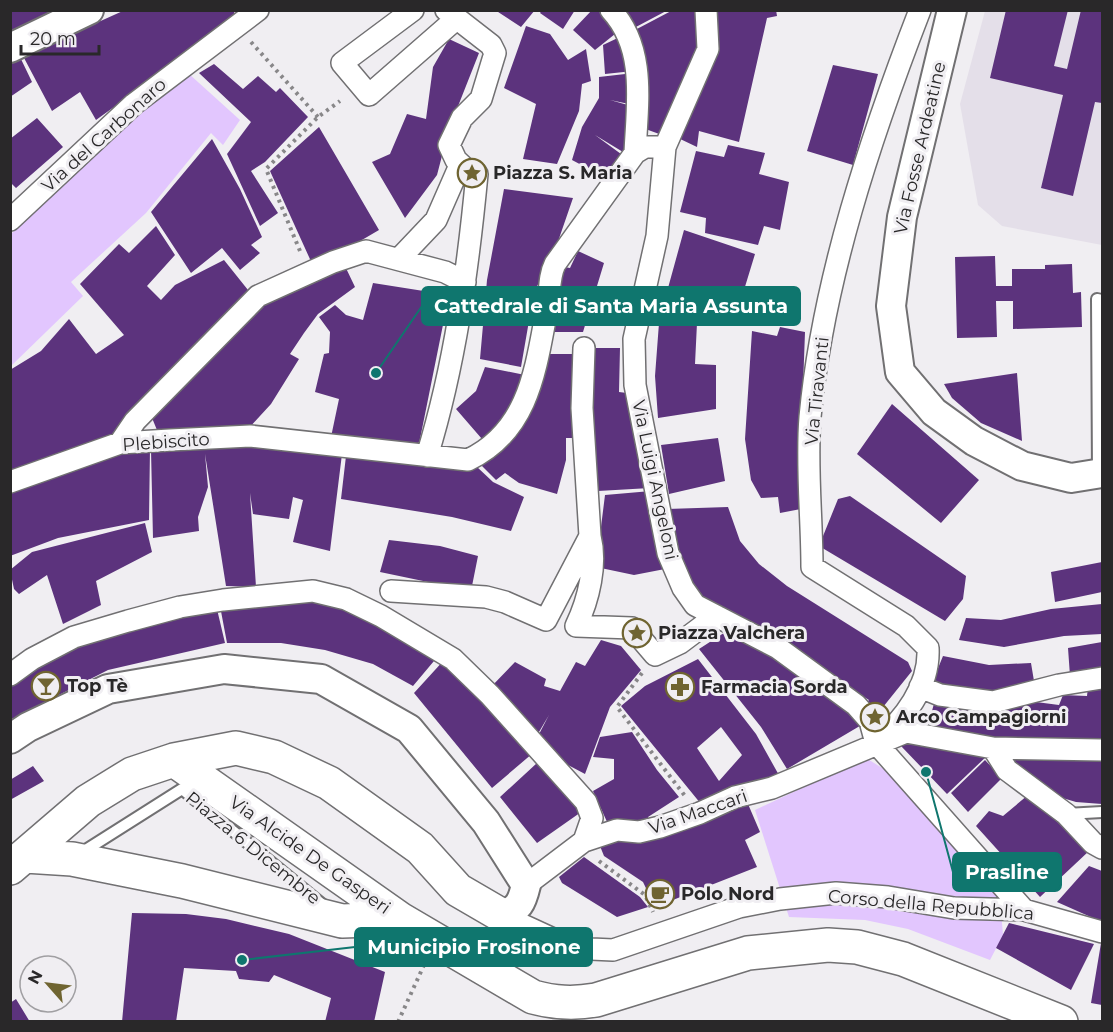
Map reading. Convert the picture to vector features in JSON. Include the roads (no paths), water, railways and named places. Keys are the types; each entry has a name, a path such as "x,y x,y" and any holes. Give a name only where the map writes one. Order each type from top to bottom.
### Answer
{"main road":[{"path":"10,48 89,10"},
{"name":"Via Fosse Ardeatine","path":"952,10 902,217 891,306 900,372 934,412 974,441 1022,466 1071,478 1100,474"},
{"path":"10,738 108,689 225,669 321,679 409,729 486,822 526,885 522,903 513,912 501,915 458,890 420,848 320,779 274,757 236,748 174,760 132,774 88,801 18,862"},
{"name":"Via Alcide De Gasperi","path":"174,760 400,919 532,997 551,1002 574,1004 640,988 748,953 828,945 857,947 903,959 1061,1022"},
{"name":"Piazza 6 Dicembre","path":"18,862 72,859 182,881 342,921 400,919"}],"street":[{"name":"Via del Carbonaro","path":"10,220 134,104 258,10"},
{"path":"413,10 342,63 369,95 451,15 491,45 495,53 482,99 462,118 449,145 456,160 469,172"},
{"path":"611,10 628,36 636,65 638,100 635,153"},
{"name":"Via Luigi Angeloni","path":"706,10 708,49 665,147 657,236 634,339 635,385 668,553 682,588 695,605 778,648 856,705 870,721 876,743 1024,910"},
{"name":"Via Tiravanti","path":"876,743 899,724 920,687 929,666 928,648 906,626 812,567 810,420 824,320 835,275 875,139 920,10"},
{"path":"635,153 645,147 665,147"},
{"name":"Plebiscito","path":"10,482 120,443 250,436 292,443 468,459 483,452 513,422 525,402 537,360 552,270 635,153"},
{"path":"399,259 436,220 457,172 477,174 465,282 449,372 428,456"},
{"path":"120,443 135,421 258,296 366,250 446,272 465,282"},
{"path":"584,348 582,408 590,536 594,551 587,597 576,626 632,628 655,655 681,643 716,616"},
{"path":"391,591 486,597 505,602 546,620 590,536"},
{"path":"10,675 32,659 74,637 180,607 223,600 313,591 346,599 398,625 453,659 490,695 586,802 592,818 584,841"},
{"path":"920,687 946,696 993,702 1059,685 1102,678"},
{"path":"876,743 906,732 993,748 1102,750"},
{"name":"Via Maccari","path":"526,885 584,841 617,830 639,832 699,814 735,797 772,788 876,743"},
{"path":"993,748 1007,770 1066,814 1094,843 1102,848"},
{"name":"Corso della Repubblica","path":"501,915 553,939 591,949 613,950 739,907 780,899 836,893 888,897 954,908 1024,910 1102,932"}],"lane":[{"path":"1100,474 1097,299 1102,300"},
{"name":"Piazza 6 Dicembre","path":"72,859 182,789 342,921"},
{"path":"1066,814 1102,812"}],"place":[{"name":"Piazza S. Maria","path":"472,173"},
{"name":"Cattedrale di Santa Maria Assunta","path":"376,373"},
{"name":"Piazza Valchera","path":"637,633"},
{"name":"Top Tè","path":"46,686"},
{"name":"Farmacia Sorda","path":"680,687"},
{"name":"Arco Campagiorni","path":"875,717"},
{"name":"Prasline","path":"926,772"},
{"name":"Polo Nord","path":"660,894"},
{"name":"Municipio Frosinone","path":"242,960"}]}
